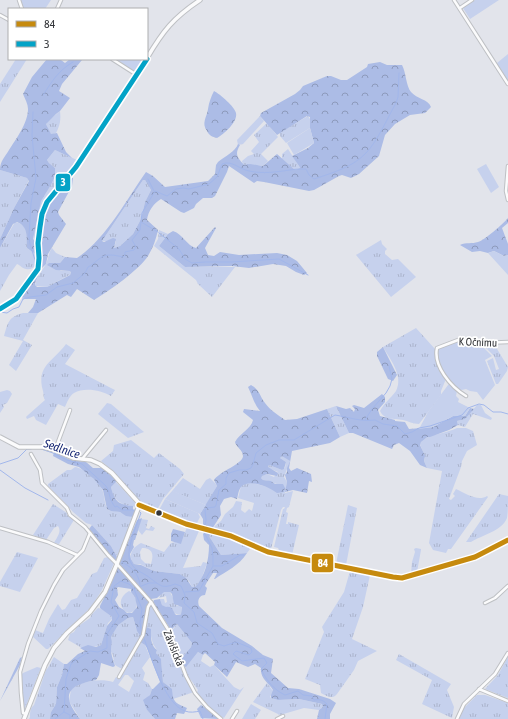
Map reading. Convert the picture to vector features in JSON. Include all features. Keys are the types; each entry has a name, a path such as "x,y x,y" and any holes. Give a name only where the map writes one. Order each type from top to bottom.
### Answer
{"main road":[{"path":"148,57 163,32 174,20 200,0"},
{"path":"0,309 16,299 38,268 38,243 40,227 42,214 47,202 76,167 146,60"},
{"path":"0,437 19,447 40,446 55,450 71,457 95,461 104,466 114,476 139,509 106,589 97,604 63,637 51,653 24,719"}],"street":[{"path":"454,0 508,84"},
{"path":"460,8 472,0"},
{"path":"114,60 137,75"},
{"path":"508,166 506,191 508,200"},
{"name":"K Očnímu","path":"466,396 458,391 438,366 436,354 437,348 458,340 482,343 508,342"},
{"path":"55,450 70,410"},
{"path":"82,460 106,430"},
{"name":"Závišická","path":"31,454 40,470 42,483 67,508 70,515 85,527 108,555 151,602 169,631 186,676 195,693 206,707 221,719"},
{"path":"139,509 190,526 234,537 268,552 402,578 475,557 508,540"},
{"path":"0,528 48,542 77,556"},
{"path":"26,714 23,713 21,700 20,672 28,644 41,611 54,585 63,570 83,550 90,533"},
{"path":"485,603 495,598 508,586"},
{"path":"119,677 143,635 148,607 151,602"},
{"path":"457,719 464,704 495,674 508,654"},
{"path":"479,689 508,700"},
{"path":"232,719 237,711"},
{"path":"277,719 283,716"}],"green space":[{"path":"21,0 51,0 46,8 23,8"},
{"path":"475,0 499,0 470,19 463,8"},
{"path":"508,54 508,81 497,63"},
{"path":"15,60 26,60 0,102 0,84"},
{"path":"46,60 61,60 65,63 69,60 82,60 62,84 59,91 70,98 60,111 46,124 51,134 57,133 66,152 72,158 55,150 47,160 55,168 55,176 41,201 33,239 35,241 37,239 38,256 27,248 27,236 25,230 21,224 17,222 13,224 0,248 0,239 14,208 29,181 27,178 0,170 0,167 26,120 28,107 23,94 32,77"},
{"path":"118,60 143,60 138,70 134,71"},
{"path":"380,62 387,65 402,65 411,92 430,104 431,107 425,113 410,115 395,124 385,135 379,156 359,174 351,178 342,175 339,176 314,190 309,191 264,182 257,181 254,183 229,166 215,196 212,198 203,198 194,208 184,213 161,199 154,205 150,210 147,220 158,230 151,250 144,261 131,274 115,286 94,300 77,289 71,297 67,295 38,313 28,313 33,307 36,299 26,299 21,296 40,267 40,240 46,210 52,198 69,177 73,178 72,186 58,212 66,224 48,254 46,264 42,268 35,283 37,287 47,287 70,275 70,271 56,270 47,265 49,263 60,263 65,257 77,258 97,241 115,218 146,172 165,187 208,181 215,174 216,165 218,162 237,147 238,144 240,145 237,154 244,165 250,164 263,166 277,154 295,170 300,168 292,156 308,148 314,143 310,128 310,117 307,116 277,135 260,116 261,113 295,94 303,86 327,76 347,80 367,67 368,64","holes":["143,180 145,180 151,190 145,202 141,219 133,234 120,246 114,248 116,239 113,238 104,242 102,241"]},
{"path":"214,91 233,107 236,113 233,124 227,131 217,138 210,135 204,125"},
{"path":"60,111 60,120 56,133 51,135 46,124"},
{"path":"260,116 264,121 243,144 238,145 237,140"},
{"path":"308,116 310,119 310,128 286,143 280,136 280,132"},
{"path":"267,123 278,137 261,154 268,161 263,166 243,165 242,161 248,156 254,154 251,151 259,142 254,135"},
{"path":"310,128 314,143 294,155 287,143"},
{"path":"288,149 300,168 295,170 282,159 282,154"},
{"path":"55,150 77,160 70,171 49,194 44,203 39,218 37,239 34,240 35,225 40,204 43,195 52,183 54,177 55,168 47,160"},
{"path":"486,164 499,187 491,193 477,169"},
{"path":"0,170 27,178 29,180 0,239"},
{"path":"143,180 145,180 151,190 145,202 141,219 133,234 120,246 114,248 116,241 102,241"},
{"path":"508,218 508,223 502,228 508,244 508,255 504,256 494,251 488,253 480,251 472,252 460,245 481,241 494,232"},
{"path":"15,222 20,223 25,228 27,235 27,248 38,256 38,258 35,266 31,269 25,269 17,264 0,291 0,248"},
{"path":"215,227 216,228 205,248 208,255 214,256 220,252 239,255 277,253 287,255 297,261 307,273 304,275 286,266 273,264 249,268 232,266 185,267 159,246 168,234 173,231 196,248"},
{"path":"159,230 168,234 159,246 185,267 235,267 212,297 198,284 196,280 154,246 158,239"},
{"path":"381,240 382,244 387,249 385,254 392,260 398,259 416,277 391,297 356,255"},
{"path":"52,248 56,253 65,257 60,263 49,263 61,271 70,271 71,274 47,287 36,286 37,279 46,264"},
{"path":"494,251 504,256 508,255 508,275 488,253"},
{"path":"23,313 38,313 23,340 32,345 16,371 9,365 23,341 4,336 9,321 14,316"},
{"path":"416,328 435,349 437,364 446,379 441,395 419,424 387,418 380,411 383,405 396,391 398,385 395,368 383,347"},
{"path":"457,340 480,344 492,356 485,360 495,385 483,400 477,392 466,389 457,391 456,396 459,399 458,402 470,408 465,416 453,416 433,427 419,429 428,412 451,381 441,366 438,359 437,349"},
{"path":"66,344 75,350 65,364 115,390 111,396 92,390 78,391 72,394 65,407 58,404 46,425 36,420 34,416 27,419 26,417 45,400 41,382 44,369"},
{"path":"485,344 494,344 508,367 498,384 496,384 487,361 493,358 496,370 499,369 494,356 486,348"},
{"path":"383,347 397,375 393,381 388,379 377,356 377,352"},
{"path":"251,385 258,391 269,408 285,420 297,419 327,409 340,437 330,443 292,451 289,468 291,471 297,468 311,474 312,482 309,481 307,493 293,490 285,492 287,482 285,475 290,461 282,456 280,458 286,462 284,469 282,470 269,465 268,467 278,473 277,476 267,474 261,478 275,484 283,484 285,488 284,492 277,493 269,488 254,483 244,484 240,489 237,499 231,497 224,499 220,506 221,515 212,529 203,527 203,519 200,514 217,486 214,480 242,459 243,454 235,442 250,426 253,420 243,412 244,409 260,411 248,387"},
{"path":"7,390 12,394 7,403 3,405 4,407 0,413 0,392"},
{"path":"382,394 385,397 385,402 378,410 380,416 395,421 405,422 409,429 433,427 453,416 465,416 470,408 474,409 465,419 457,421 458,425 449,430 427,437 421,442 420,445 425,456 424,461 427,468 420,465 410,451 399,443 394,445 392,449 353,433 349,433 336,406 346,409 350,408 354,412 355,409 352,406 354,405 364,408"},
{"path":"107,403 111,404 144,432 128,438 98,414"},
{"path":"477,405 481,405 485,413 492,418 491,420 473,414 465,427 458,425 457,421 465,419"},
{"path":"336,406 349,433 340,437 327,409"},
{"path":"457,428 466,428 473,431 477,445 467,451 449,499 451,500 455,496 453,494 456,489 467,495 480,498 488,497 451,549 448,549 446,553 433,550 429,543 442,471 427,468 420,444 426,437"},
{"path":"131,440 154,458 159,453 180,469 184,474 163,499 157,510 140,501 112,470 101,461 113,451 114,445"},
{"path":"54,452 71,460 86,462 93,468 103,468 117,481 111,487 116,499 124,505 133,506 133,510 136,510 133,517 107,509 103,490 94,479 79,467 68,464 53,456"},
{"path":"282,455 290,461 284,477 287,482 285,493 293,491 289,507 287,508 286,512 288,513 286,524 288,524 288,522 299,525 292,555 280,552 278,548 274,547 283,509 285,507 281,510 271,549 217,530 214,527 233,507 236,501 242,502 241,510 245,513 249,509 252,511 254,503 238,498 241,486 246,483 253,483 271,488 281,484 263,480 261,476 267,474 274,477 278,472 268,468 269,465 282,470 285,468 286,462 280,458"},
{"path":"75,467 86,472 100,486 108,510 120,512 133,517 117,557 111,546 92,525 86,523 73,512 48,486 48,484 67,470 71,470"},
{"path":"183,478 200,489 206,480 210,478 215,483 217,486 206,505 172,491"},
{"path":"116,482 135,502 137,507 124,505 113,496 111,487"},
{"path":"172,491 206,505 200,514 165,499"},
{"path":"499,494 508,496 507,518 501,526 491,532 471,542 466,542"},
{"path":"165,499 198,513 200,517 196,525 159,510"},
{"path":"53,504 67,513 67,515 74,520 59,544 54,543 58,537 58,526 54,528 46,540 33,535"},
{"path":"348,505 357,508 346,565 336,564"},
{"path":"142,518 134,540 134,547 130,554 134,564 141,565 154,571 180,574 186,578 192,587 195,587 204,573 207,562 209,545 204,540 203,534 205,532 209,532 209,536 221,555 247,553 236,565 215,579 217,573 213,573 205,586 207,588 205,595 201,596 199,599 199,606 222,628 252,646 263,655 273,659 271,673 288,688 299,689 330,699 336,703 330,714 330,719 317,719 319,710 323,707 322,704 299,699 278,700 271,698 273,690 263,678 261,668 255,664 248,667 236,662 227,677 214,665 215,662 205,653 203,655 198,652 186,667 182,666 181,659 191,647 192,643 177,624 171,630 153,602 154,600 160,599 162,605 170,607 176,615 180,615 182,607 174,604 172,594 170,592 164,592 157,598 148,600 150,603 146,627 151,629 152,643 157,650 156,653 161,659 163,682 172,689 175,702 187,708 184,714 177,713 175,719 155,719 147,710 143,700 150,695 152,689 160,682 147,648 140,642 141,637 137,631 133,617 128,618 118,625 111,637 111,652 115,666 113,667 101,663 99,675 96,680 79,685 73,688 70,692 70,702 80,719 50,719 51,712 56,704 57,687 62,675 64,664 67,664 78,654 85,651 80,648 88,645 96,647 101,645 107,626 112,620 112,617 100,608 100,606 110,586 137,520","holes":["118,587 131,589 131,592 135,597 137,607 132,613 127,613 119,607 115,600 118,595"]},
{"path":"141,519 148,520 146,528 149,529 151,526 155,528 153,531 146,530 142,535 138,530"},
{"path":"92,525 111,546 117,557 115,561 90,531 89,529"},
{"path":"187,527 199,531 183,568 201,566 203,562 207,563 201,580 195,587 192,587 189,581 180,574 154,571 140,564 134,564 132,561 131,554 133,549 141,543 164,552 171,543 181,543","holes":["142,548 146,548 152,553 151,564 145,563 141,559 140,552"]},
{"path":"173,529 185,532 181,544 171,541"},
{"path":"209,532 237,540 250,549 247,553 221,555 209,536"},
{"path":"414,549 421,549 417,572 411,574 415,552"},
{"path":"17,552 38,558 20,592 0,586 0,582"},
{"path":"108,557 114,563 102,590 91,607 48,649 46,649 32,636 35,630 43,633 58,604 62,610 65,609 71,600 77,598 92,574 97,572 104,558"},
{"path":"350,571 370,575 363,607 352,639 377,651 358,661 354,670 337,694 333,697 329,697 321,693 320,685 305,679 324,632 322,627 344,592"},
{"path":"129,591 136,599 136,606 133,612 129,613 121,606 121,600"},
{"path":"162,592 170,592 177,606 182,606 180,615 162,605 160,599 164,599 165,603 167,602 166,596 159,598"},
{"path":"150,603 168,633 180,667 194,692 173,699 170,688 163,682 161,660 156,653 157,650 153,644 149,628 146,628 146,618"},
{"path":"98,608 102,609 113,618 108,623 101,645 82,648 68,640 70,634 90,618"},
{"path":"133,617 136,628 141,637 123,669 116,666 114,663 113,654 111,651 111,637 117,625 128,618"},
{"path":"177,624 192,643 191,647 181,659 171,632"},
{"path":"140,642 145,645 150,657 142,668 145,673 143,680 148,683 152,689 150,695 146,699 147,710 155,719 80,719 69,701 71,690 79,684 90,681 102,680 113,682 116,677 118,678","holes":["125,675 128,675 134,681 129,692 118,685"]},
{"path":"198,652 203,655 201,661 210,667 214,665 234,687 240,690 244,687 224,718 212,710 202,700 197,692 198,690 189,679 184,669"},
{"path":"399,654 451,684 447,690 454,707 452,718 422,704 432,680 396,660"},
{"path":"22,657 20,665 0,701 20,658"},
{"path":"54,657 64,664 62,675 57,687 56,704 51,712 50,719 29,719 31,709 34,705 46,670"},
{"path":"508,657 508,698 485,689 498,675"},
{"path":"37,667 41,668 24,711 21,675"},
{"path":"267,683 273,691 270,697 271,698 278,700 299,699 322,704 323,707 319,710 304,708 280,715 253,702"},
{"path":"477,695 485,695 508,703 508,719 459,719 464,708"},
{"path":"251,704 261,710 255,719 242,719"},
{"path":"201,705 219,719 201,718 197,709"}],"waterway":[{"path":"43,95 60,72 73,62"},
{"path":"0,312 7,313 19,307 23,299 46,295 57,287 73,283 85,273 88,267 104,256 110,255 123,257 125,252 134,250 136,247 132,240 140,230 142,213 155,191 167,196 176,189 189,189 209,184 217,177 222,164 226,163 245,170 259,172 306,169 309,175 314,179 342,169 355,162 361,158 374,143 396,103 398,97 399,73"},
{"path":"33,112 32,135 36,178 31,203 29,236 35,260 35,271"},
{"path":"148,179 154,191"},
{"path":"141,222 158,232"},
{"path":"159,233 179,249 185,259 192,263 279,259 308,275"},
{"path":"23,299 23,293 35,276"},
{"path":"365,420 390,386 392,379 389,366"},
{"path":"185,592 199,591 213,566 212,548 204,532 206,520 205,510 207,508 215,507 219,490 226,484 226,478 229,473 251,468 256,453 266,445 279,440 294,440 335,415 360,420 375,420 383,424 397,426 405,434 419,428 430,426 462,415 468,408 479,404 484,405 493,412 508,414"},
{"name":"Sedlnice","path":"38,448 67,460 82,464 106,486 109,491 111,501 115,507 117,506 122,510 136,510"},
{"name":"Sedlnice","path":"0,464 18,458 27,449 31,449"},
{"path":"0,470 25,488 48,500"},
{"name":"Sedlnice","path":"139,511 141,513 132,538 129,553 129,558 133,566 162,586 175,584 181,586 185,595 184,603 194,612 197,623 212,633 218,644 224,646 236,642 251,648 252,652 249,655 236,651 233,654 242,661 264,658 267,663 261,669 268,681 285,695 298,691 303,695 312,696 314,700 324,702 327,704 325,719"},
{"path":"214,566 222,566 240,555 244,555"},
{"name":"Sedlnice","path":"119,561 134,570 140,582 140,586"},
{"path":"55,719 64,712 66,679 71,664 90,651 98,652 107,648 107,634 119,616 111,602 114,586 121,581 129,584 134,589 149,583 156,583"},
{"path":"134,589 142,609 140,623 142,633"},
{"path":"143,636 159,678 171,699 177,707 185,711 200,711 203,719"},
{"path":"64,712 70,715 70,719"}],"transit line":[{"name":"3","path":"0,309 16,299 38,269 38,243 40,227 42,214 47,202 76,167 146,60"},
{"name":"84","path":"139,505 186,524 231,536 268,552 402,578 475,557 508,540"}]}
